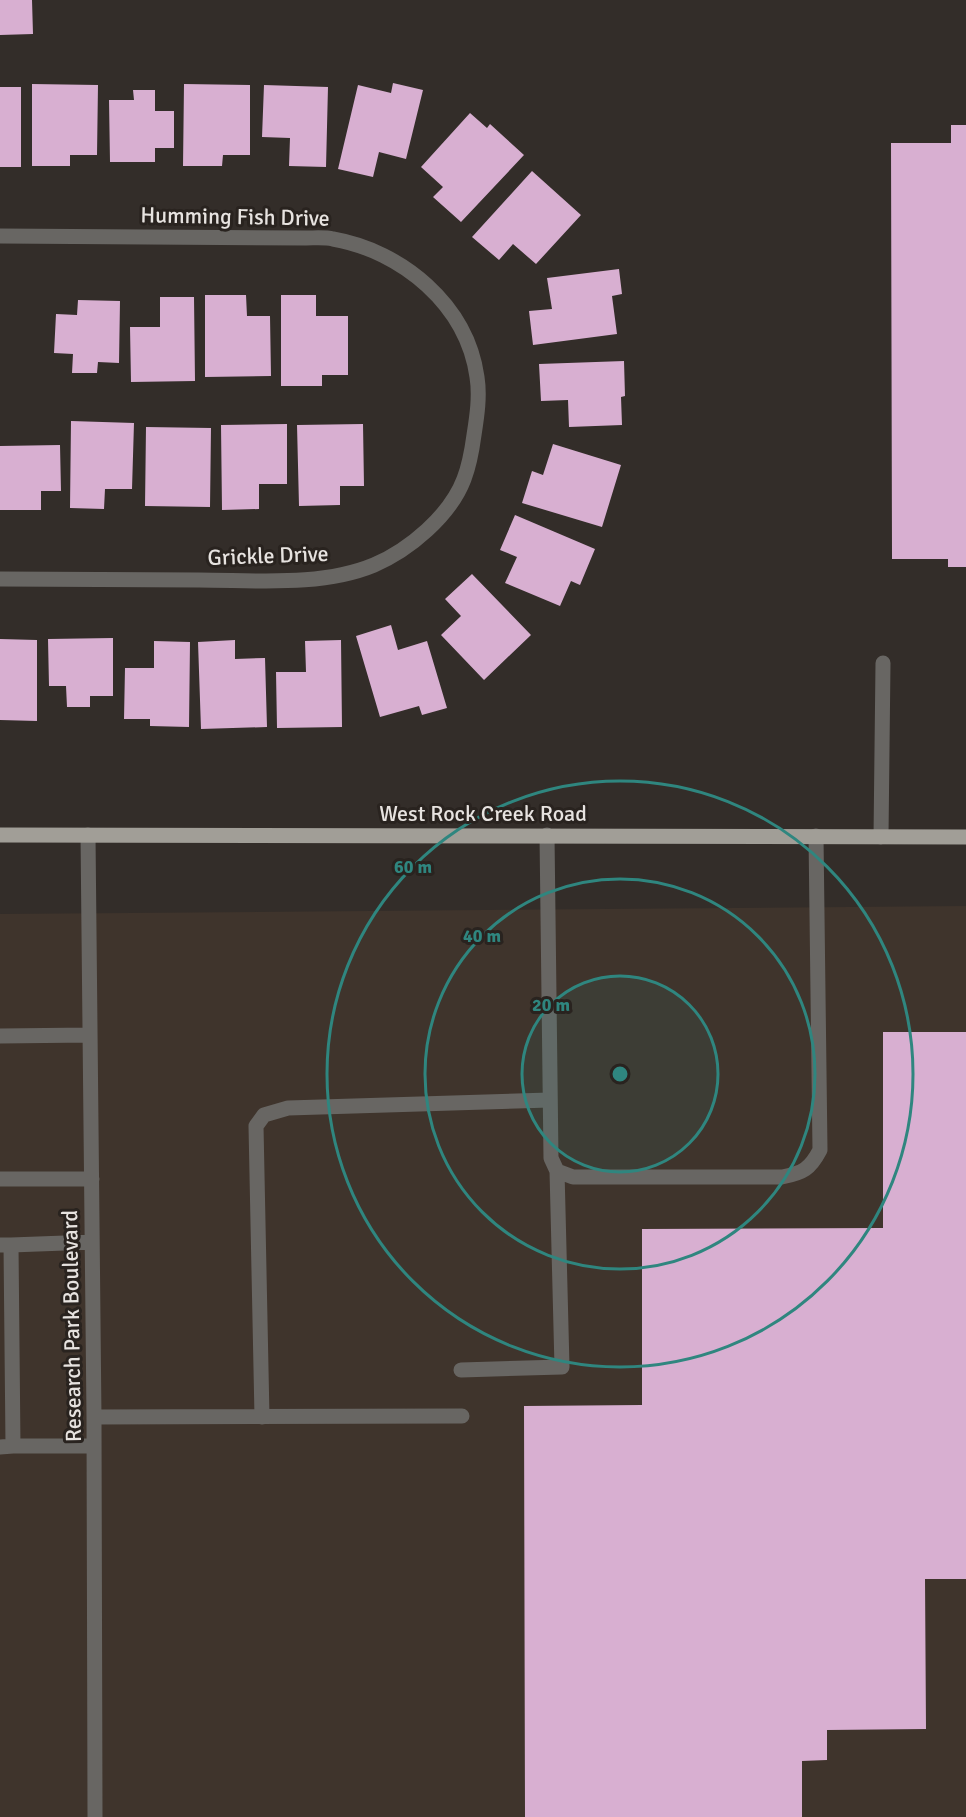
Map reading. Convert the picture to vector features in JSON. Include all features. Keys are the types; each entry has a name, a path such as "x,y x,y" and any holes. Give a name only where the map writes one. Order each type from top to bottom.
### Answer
{"main road":[{"name":"West Rock Creek Road","path":"0,835 966,837"}],"street":[{"name":"Humming Fish Drive","path":"0,236 306,238 333,239 370,249 400,263 427,285 452,313 467,340 477,376 478,409"},
{"name":"Grickle Drive","path":"0,579 291,580 347,573 374,565 406,547 427,531 447,507 464,480 478,409"},
{"path":"881,837 883,663"},
{"name":"Research Park Boulevard","path":"88,835 94,1418 95,1817"},
{"path":"461,1370 562,1367 557,1171 551,1158 547,835"},
{"path":"557,1171 573,1177 783,1177 800,1174 813,1163 820,1150 816,836"},
{"path":"0,1036 90,1035"},
{"path":"262,1417 256,1126 264,1115 288,1108 550,1100"},
{"path":"0,1179 92,1179"},
{"path":"92,1242 6,1245 7,1446 94,1446"},
{"path":"94,1418 462,1416"}],"shaded area":[{"path":"966,906 966,1817 0,1817 0,914"}],"building":[{"path":"0,0 32,0 33,34 0,35"},
{"path":"393,83 423,90 406,159 379,152 373,177 338,169 358,85 391,93"},
{"path":"32,84 98,85 97,155 70,155 70,166 32,166"},
{"path":"184,84 250,85 250,155 223,155 222,166 183,166"},
{"path":"264,85 328,87 326,167 289,166 290,138 262,137"},
{"path":"0,87 21,87 21,167 0,167"},
{"path":"133,90 155,90 155,111 174,111 174,148 155,148 155,162 110,162 109,100 134,100"},
{"path":"470,113 487,128 490,124 524,155 461,222 433,197 443,187 421,167"},
{"path":"951,125 966,125 966,567 948,567 948,559 892,559 891,143 951,143"},
{"path":"532,171 581,215 536,264 513,244 499,260 472,237"},
{"path":"619,269 622,294 612,296 617,334 533,345 529,311 552,309 547,278"},
{"path":"205,295 246,295 247,316 270,316 271,376 205,377"},
{"path":"281,295 316,295 316,316 348,316 348,375 322,375 322,386 281,386"},
{"path":"160,297 194,297 195,381 131,382 130,327 160,327"},
{"path":"78,300 120,301 119,363 98,362 97,373 72,373 73,354 54,353 56,314 77,315"},
{"path":"624,361 625,396 621,397 622,425 569,427 568,400 541,401 539,364"},
{"path":"71,421 134,423 132,489 105,489 104,509 70,508"},
{"path":"287,424 287,484 259,484 259,509 222,510 221,425"},
{"path":"363,424 364,486 340,486 340,505 299,506 297,425"},
{"path":"146,427 211,428 210,507 145,506"},
{"path":"553,444 621,465 602,527 522,503 532,471 543,475"},
{"path":"60,445 61,491 41,491 41,510 0,510 0,446"},
{"path":"515,515 595,549 580,585 571,581 560,606 505,583 517,557 500,550"},
{"path":"472,574 531,635 484,680 441,635 461,616 445,599"},
{"path":"391,625 398,650 427,641 447,708 422,715 419,706 380,717 356,636"},
{"path":"113,638 113,696 90,696 90,707 67,707 66,686 49,686 48,639"},
{"path":"0,639 37,640 37,721 0,720"},
{"path":"235,640 235,659 265,658 267,727 201,729 198,642"},
{"path":"341,640 342,727 277,728 276,672 306,672 305,641"},
{"path":"154,641 190,642 189,727 150,726 150,719 124,719 125,668 154,668"},
{"path":"883,1032 966,1032 966,1579 925,1579 926,1729 827,1730 827,1760 802,1761 802,1817 525,1817 524,1406 642,1405 642,1229 883,1228"}]}
